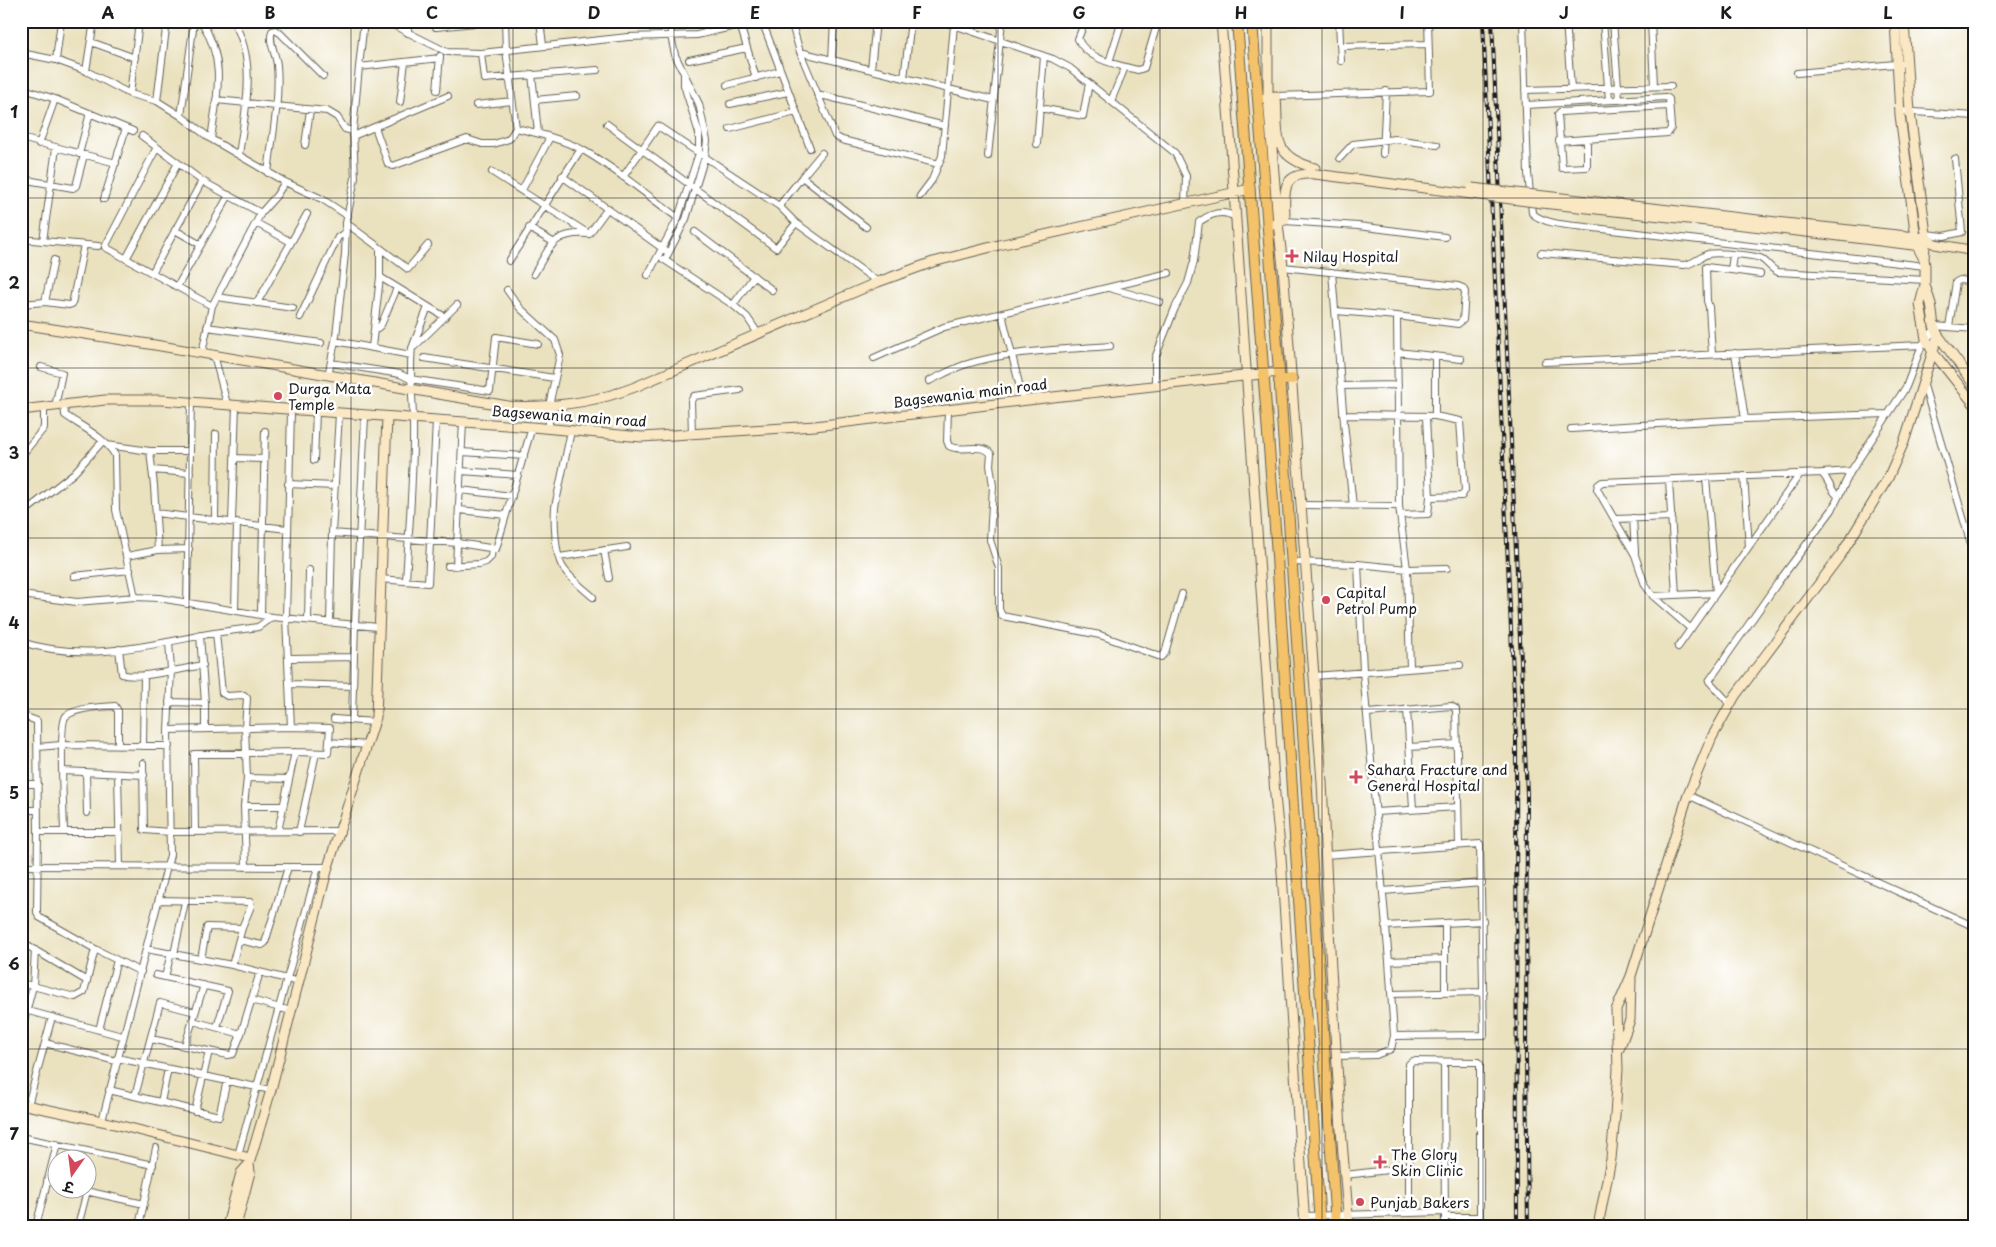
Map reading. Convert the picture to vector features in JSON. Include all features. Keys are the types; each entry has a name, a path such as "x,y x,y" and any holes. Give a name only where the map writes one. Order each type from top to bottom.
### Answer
{"main road":[{"path":"1237,21 1263,374 1320,1221"},
{"path":"1252,21 1257,100 1276,223 1279,377 1336,1226"},
{"path":"1279,377 1292,380"}],"street":[{"path":"56,60 61,21"},
{"path":"201,21 210,35 219,77 211,139"},
{"path":"233,21 242,35 248,65 239,155"},
{"path":"328,376 335,341 345,254 346,223 355,178 354,132 364,21"},
{"path":"385,21 447,52 481,53 628,37 697,35 740,23 756,21"},
{"path":"408,21 408,33"},
{"path":"436,27 456,23 494,21"},
{"path":"375,127 388,164 393,166 467,139 482,144 500,143 509,139 516,128 506,50 505,21"},
{"path":"540,21 543,45"},
{"path":"665,260 686,220 696,188 702,155 699,133 684,85 684,75 675,55 671,36 671,21"},
{"path":"716,21 718,30"},
{"path":"762,21 810,148"},
{"path":"791,21 800,52 833,133 838,139 939,164"},
{"path":"832,60 834,21"},
{"path":"871,69 876,21"},
{"path":"904,78 911,21"},
{"path":"942,21 1044,56 1070,68 1175,154 1186,176 1185,203"},
{"path":"988,156 1002,21"},
{"path":"1085,21 1078,39 1094,56 1138,70 1142,70 1158,21"},
{"path":"1109,62 1122,21"},
{"path":"1221,21 1274,786 1281,857 1289,1005 1305,1226"},
{"path":"1268,21 1276,223 1283,267 1302,505 1322,782 1336,1056 1349,1226"},
{"path":"1339,21 1342,61"},
{"path":"1257,100 1272,96 1430,91 1428,21"},
{"path":"1523,21 1528,173 1532,213 1536,217 1546,221 1594,228 1924,262"},
{"path":"1566,21 1568,111"},
{"path":"1603,21 1609,100"},
{"path":"1613,21 1619,100"},
{"path":"1651,21 1654,86"},
{"path":"1598,1226 1611,1159 1618,1054 1616,1010 1631,976 1688,795 1712,737 1730,704 1758,663 1842,553 1888,478 1904,442 1932,351 1935,330 1932,304 1925,282 1926,240 1910,112 1895,21"},
{"path":"1904,21 1900,111 1926,240"},
{"path":"86,71 94,22 195,22 181,116"},
{"path":"130,94 139,22"},
{"path":"157,101 168,22"},
{"path":"740,23 756,78"},
{"path":"920,196 932,180 942,156 954,25"},
{"path":"268,173 276,107 277,73 271,38 272,31 275,30 280,33 323,76"},
{"path":"91,42 135,58"},
{"path":"1340,46 1428,44"},
{"path":"437,90 440,58 438,48"},
{"path":"689,60 746,48"},
{"path":"800,52 993,100"},
{"path":"21,53 56,60 86,71 130,94 157,101 181,116 211,139 268,173 322,199 348,216"},
{"path":"481,53 484,79 597,70"},
{"path":"1037,144 1044,56"},
{"path":"359,67 440,58"},
{"path":"400,102 405,62"},
{"path":"1797,74 1901,64"},
{"path":"1111,100 1125,67"},
{"path":"727,85 780,71"},
{"path":"532,74 538,133"},
{"path":"1040,108 1083,116 1089,83"},
{"path":"1525,90 1671,86"},
{"path":"21,88 55,99 133,131"},
{"path":"1382,154 1386,91"},
{"path":"730,104 788,92"},
{"path":"817,94 945,126"},
{"path":"216,100 331,113 337,117 345,129 354,132 368,130 448,96"},
{"path":"535,100 577,96"},
{"path":"1272,96 1280,143 1284,153 1296,162 1315,171 1542,203 1926,240 1975,251"},
{"path":"1526,105 1666,97 1669,99 1671,128 1668,133 1559,141"},
{"path":"39,144 55,99"},
{"path":"476,105 512,101"},
{"path":"1587,139 1587,167 1565,169 1561,167 1558,114 1568,111 1669,106"},
{"path":"305,145 310,110"},
{"path":"1900,111 1975,116"},
{"path":"730,129 796,112"},
{"path":"21,180 75,187 90,113"},
{"path":"607,124 776,248 796,222"},
{"path":"623,177 658,126 779,206 796,222 878,282"},
{"path":"104,199 126,128"},
{"path":"516,128 538,133 581,149 623,177 678,218"},
{"path":"142,136 202,181 261,213"},
{"path":"522,190 550,137"},
{"path":"21,138 116,163"},
{"path":"1340,158 1354,144 1395,139 1437,145"},
{"path":"157,147 105,245 106,248 212,306"},
{"path":"43,241 56,148"},
{"path":"509,261 581,149"},
{"path":"779,206 822,153"},
{"path":"648,275 678,218 702,155"},
{"path":"1926,240 1962,232 1955,159"},
{"path":"126,258 178,163"},
{"path":"1276,223 1288,182 1293,177 1315,171"},
{"path":"492,172 589,234"},
{"path":"562,176 670,252"},
{"path":"802,177 866,227"},
{"path":"152,273 202,181"},
{"path":"202,353 212,306 261,213 285,182"},
{"path":"21,324 548,412 622,392 759,335 878,282 933,262 1185,203 1233,195 1250,189"},
{"path":"177,287 228,195"},
{"path":"589,234 608,208"},
{"path":"1235,213 1221,212 1207,216 1199,222 1194,262 1188,283 1174,308 1155,358 1155,386 1263,374 1279,377"},
{"path":"257,303 307,214"},
{"path":"256,223 291,242"},
{"path":"346,223 408,269 428,245"},
{"path":"1276,223 1358,226 1445,237"},
{"path":"529,228 553,242"},
{"path":"175,230 201,245"},
{"path":"695,232 772,290"},
{"path":"300,317 338,237 345,233"},
{"path":"534,274 553,242 571,233 589,234"},
{"path":"21,262 23,239 98,246"},
{"path":"1731,270 1738,244"},
{"path":"21,304 45,302 72,304 84,245"},
{"path":"372,347 380,277 380,248"},
{"path":"332,250 345,254"},
{"path":"1541,253 1684,265 1692,264 1708,254 1736,255 1761,258 1778,272 1925,282"},
{"path":"658,256 733,305 747,316 759,335"},
{"path":"45,302 54,260"},
{"path":"1283,267 1458,286 1463,288 1465,292 1464,314 1461,323 1336,311"},
{"path":"1712,354 1709,307 1706,301 1706,267 1760,274"},
{"path":"1332,272 1343,414 1353,506"},
{"path":"874,358 944,327 1169,273"},
{"path":"733,305 754,276"},
{"path":"380,277 445,317"},
{"path":"1949,327 1956,282 1960,280 1975,282"},
{"path":"1925,282 1920,304 1924,342 1975,405"},
{"path":"374,331 381,325 398,288"},
{"path":"1108,288 1160,302"},
{"path":"508,290 520,308 555,340 560,354 548,412 550,429"},
{"path":"217,297 293,308"},
{"path":"412,352 457,305"},
{"path":"406,581 414,419 410,379 412,352 428,307"},
{"path":"1002,314 1023,400"},
{"path":"1397,316 1400,515 1407,569 1410,668"},
{"path":"208,327 321,343"},
{"path":"1730,704 1709,681 1779,581 1832,510 1851,471 1906,387 1924,342 1935,330 1949,327 1975,329"},
{"path":"1935,330 1975,386"},
{"path":"330,363 400,374 410,379 490,391 496,337 538,344"},
{"path":"335,341 412,352"},
{"path":"1545,362 1924,342"},
{"path":"929,381 964,365 1012,355 1110,346"},
{"path":"1397,352 1461,359"},
{"path":"1736,353 1745,419"},
{"path":"214,356 232,405 235,610"},
{"path":"1435,356 1435,416"},
{"path":"424,358 554,378"},
{"path":"41,367 62,373 60,406 65,415 86,427 115,455 116,510 135,597"},
{"path":"1922,381 1975,558"},
{"path":"1341,386 1398,385"},
{"name":"Bagsewania main road","path":"21,410 105,400 191,402 642,437 786,429 1155,386"},
{"path":"692,434 691,401 694,396 740,390"},
{"path":"187,604 191,402"},
{"path":"21,456 44,428 44,408"},
{"path":"291,410 286,618 290,658 291,727"},
{"path":"948,410 947,441 949,446 954,449 985,449 991,454 990,468 993,486 990,540 999,568 999,609 1002,616 1100,635 1161,657 1165,652 1182,594"},
{"path":"314,460 316,412"},
{"path":"330,622 332,533 339,414"},
{"path":"1343,414 1435,416 1460,421 1465,490 1462,496 1430,496"},
{"path":"1571,429 1745,419 1887,414"},
{"path":"352,720 366,416"},
{"path":"236,1226 249,1175 250,1161 271,1090 328,867 341,831 374,722 387,417"},
{"path":"1400,515 1428,514 1430,496 1426,417"},
{"path":"380,579 428,583 436,421"},
{"path":"456,566 463,422"},
{"path":"332,533 458,543 496,549 532,427"},
{"path":"261,614 265,431"},
{"path":"571,431 555,507 554,519 559,557 564,569 593,598"},
{"path":"215,520 216,434"},
{"path":"104,443 150,451 190,451"},
{"path":"21,512 27,510 74,473 104,443"},
{"path":"150,451 158,550"},
{"path":"462,452 524,456"},
{"path":"234,458 264,459"},
{"path":"152,470 190,473"},
{"path":"461,471 518,476"},
{"path":"1691,629 1653,596 1645,585 1635,555 1597,489 1599,484 1851,471"},
{"path":"1822,473 1830,483 1834,493 1838,496"},
{"path":"1678,647 1800,474"},
{"path":"1744,476 1749,546"},
{"path":"1706,478 1716,593"},
{"path":"1669,480 1676,595"},
{"path":"288,484 335,486"},
{"path":"460,490 512,496"},
{"path":"1302,505 1400,506"},
{"path":"460,510 506,515"},
{"path":"156,513 287,529"},
{"path":"1615,519 1672,517"},
{"path":"1633,518 1635,555"},
{"path":"559,557 626,547"},
{"path":"448,566 486,562 491,557 492,548"},
{"path":"127,556 158,550 189,549"},
{"path":"604,550 609,578"},
{"path":"1291,562 1358,564 1407,569 1447,568"},
{"path":"1336,1056 1376,1055 1391,1049 1394,1036 1368,712 1363,671 1358,564"},
{"path":"74,576 130,570"},
{"path":"308,620 309,570"},
{"path":"1653,596 1716,593"},
{"path":"21,595 77,602 135,597 159,598 272,617 378,627"},
{"path":"21,642 59,651 80,653 169,642 200,635 258,627 272,617"},
{"path":"216,633 222,693 227,696 246,696 247,778 244,806 246,867"},
{"path":"200,635 205,729"},
{"path":"102,1121 122,1036 141,972 170,855 168,730 171,670 169,642"},
{"path":"119,649 122,674 125,676 144,675 203,665"},
{"path":"290,658 354,657"},
{"path":"1314,676 1460,664"},
{"path":"143,746 144,675"},
{"path":"290,684 354,686"},
{"path":"169,702 205,703"},
{"path":"64,832 61,745 62,723 65,717 74,712 92,708 115,706 118,711 118,746"},
{"path":"1368,712 1451,706 1456,710 1459,845"},
{"path":"1407,709 1413,809"},
{"path":"21,715 37,721 37,912 39,917 95,949 141,972"},
{"path":"334,718 374,722"},
{"path":"168,730 330,728 328,754 295,752 194,754 195,831"},
{"path":"329,742 368,745"},
{"path":"1409,747 1457,744"},
{"path":"38,747 61,745 169,746"},
{"path":"278,831 295,752"},
{"path":"298,832 316,754"},
{"path":"143,762 144,830 170,832 341,831"},
{"path":"63,771 144,775"},
{"path":"86,772 87,813"},
{"path":"118,774 120,866"},
{"path":"247,778 289,779"},
{"path":"21,784 38,784"},
{"path":"1688,795 1975,927"},
{"path":"244,806 282,806"},
{"path":"1376,812 1458,807"},
{"path":"21,810 37,810"},
{"path":"38,832 120,832"},
{"path":"1325,855 1480,844 1484,1034 1394,1036"},
{"path":"21,866 328,867"},
{"path":"239,940 262,945 265,943 288,867"},
{"path":"238,1155 318,867"},
{"path":"1383,891 1482,883"},
{"path":"159,900 250,902 251,906 242,928 232,965"},
{"path":"166,977 185,902"},
{"path":"1385,926 1482,921"},
{"path":"1445,922 1445,993"},
{"path":"201,959 207,927 242,928"},
{"path":"21,942 87,981"},
{"path":"21,983 75,997 84,992 95,949"},
{"path":"146,949 232,965 299,982"},
{"path":"21,1032 24,1009 33,986 34,950"},
{"path":"1389,961 1445,959"},
{"path":"99,1030 118,960"},
{"path":"151,1038 228,1055 233,1054 242,1034 260,972"},
{"path":"156,975 228,991 217,1027"},
{"path":"1618,1054 1630,1020 1631,976"},
{"path":"185,1045 204,985"},
{"path":"1391,994 1484,992"},
{"path":"251,1000 291,1011"},
{"path":"135,1096 160,1003 195,1012"},
{"path":"24,1009 122,1036"},
{"path":"52,1017 24,1104 102,1121 238,1155 250,1161"},
{"path":"193,1021 242,1034"},
{"path":"45,1043 117,1060 203,1075 271,1090"},
{"path":"195,1111 209,1050"},
{"path":"1409,1213 1409,1064 1413,1061 1478,1062 1480,1064 1480,1226"},
{"path":"1444,1062 1445,1226"},
{"path":"161,1102 168,1069"},
{"path":"109,1090 219,1116 227,1080"},
{"path":"21,1137 153,1166"},
{"path":"36,1226 57,1144"},
{"path":"140,1226 156,1148"},
{"path":"228,1226 241,1173 250,1161"},
{"path":"1344,1175 1388,1170"},
{"path":"98,1193 144,1204"},
{"path":"78,1226 82,1200"},
{"path":"1304,1216 1320,1221 1335,1215 1409,1213 1480,1217"}],"railway":[{"path":"1483,21 1516,738 1517,1226"},
{"path":"1492,21 1527,794 1526,1059 1528,1226"}],"place":[{"name":"Nilay Hospital","path":"1292,256"},
{"name":"Durga Mata Temple","path":"278,396"},
{"name":"Capital Petrol Pump","path":"1326,600"},
{"name":"Sahara Fracture and General Hospital","path":"1356,777"},
{"name":"The Glory Skin Clinic","path":"1380,1162"},
{"name":"Punjab Bakers","path":"1360,1202"}]}
